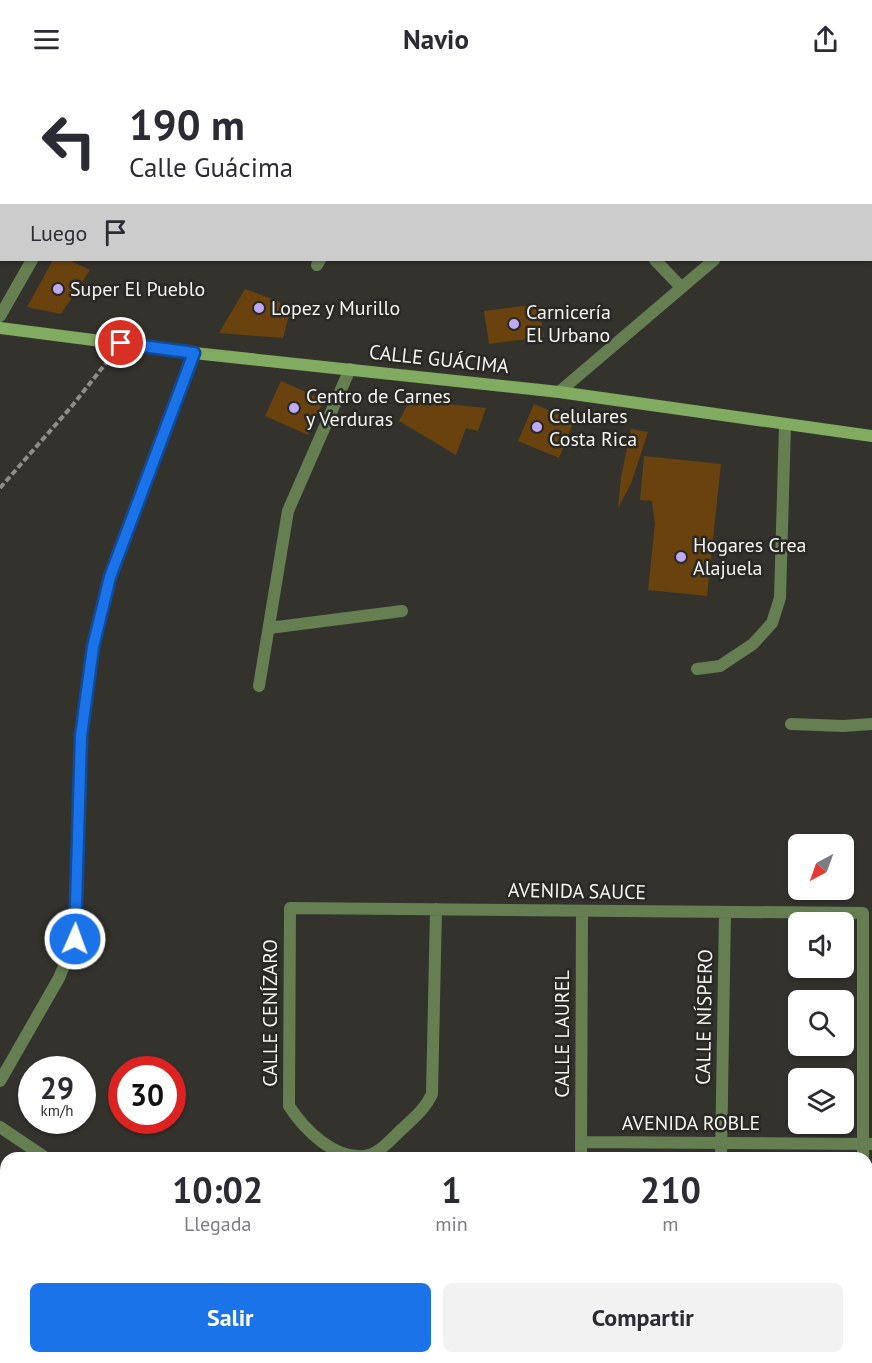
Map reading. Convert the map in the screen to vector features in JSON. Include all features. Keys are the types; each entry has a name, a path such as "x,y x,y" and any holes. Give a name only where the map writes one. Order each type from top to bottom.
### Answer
{"main road":[{"name":"CALLE GUÁCIMA","path":"0,326 194,353 559,392 872,436"}],"street":[{"path":"0,326 32,261"},
{"path":"656,261 681,287"},
{"path":"559,392 713,261"},
{"path":"0,1081 59,978 75,939 81,736 93,647 110,577 194,353"},
{"path":"259,686 293,495 350,369"},
{"path":"697,669 720,666 753,644 772,623 780,598 784,425"},
{"path":"269,628 402,611"},
{"path":"790,724 843,726 872,724"},
{"name":"AVENIDA SAUCE","path":"290,908 862,913 868,1144"},
{"name":"CALLE CENÍZARO","path":"290,908 289,1106 302,1125 318,1139 345,1152"},
{"name":"CALLE CENÍZARO","path":"374,1152 381,1149 421,1112 432,1094 436,909"},
{"name":"CALLE LAUREL","path":"581,1152 582,911"},
{"name":"CALLE NÍSPERO","path":"721,1152 725,912"},
{"path":"0,1126 37,1152"},
{"name":"AVENIDA ROBLE","path":"581,1142 868,1144"}],"path":[{"path":"0,488 72,406 121,343"}],"building":[{"name":"Super El Pueblo","path":"52,261 71,261 90,270 61,314 27,307"},
{"name":"Lopez y Murillo","path":"245,289 278,301 289,315 283,338 219,333"},
{"name":"Carnicería El Urbano","path":"539,304 544,337 489,344 484,311"},
{"name":"Centro de Carnes y Verduras","path":"281,381 324,400 308,435 265,416"},
{"path":"411,398 486,408 478,431 466,428 456,455 399,421"},
{"path":"534,404 574,421 559,458 518,441"},
{"path":"631,429 648,432 631,484 618,508 621,477"},
{"name":"Hogares Crea Alajuela","path":"644,456 721,464 707,596 648,590 655,524 652,501 640,500"}],"place":[{"name":"Super El Pueblo","path":"58,289"},
{"name":"Lopez y Murillo","path":"259,308"},
{"name":"Carnicería El Urbano","path":"514,324"},
{"name":"Centro de Carnes y Verduras","path":"294,408"},
{"name":"Celulares Costa Rica","path":"537,427"},
{"name":"Hogares Crea Alajuela","path":"681,557"}],"route":[{"path":"75,939 81,736 93,647 110,577 194,353 121,343"}]}
